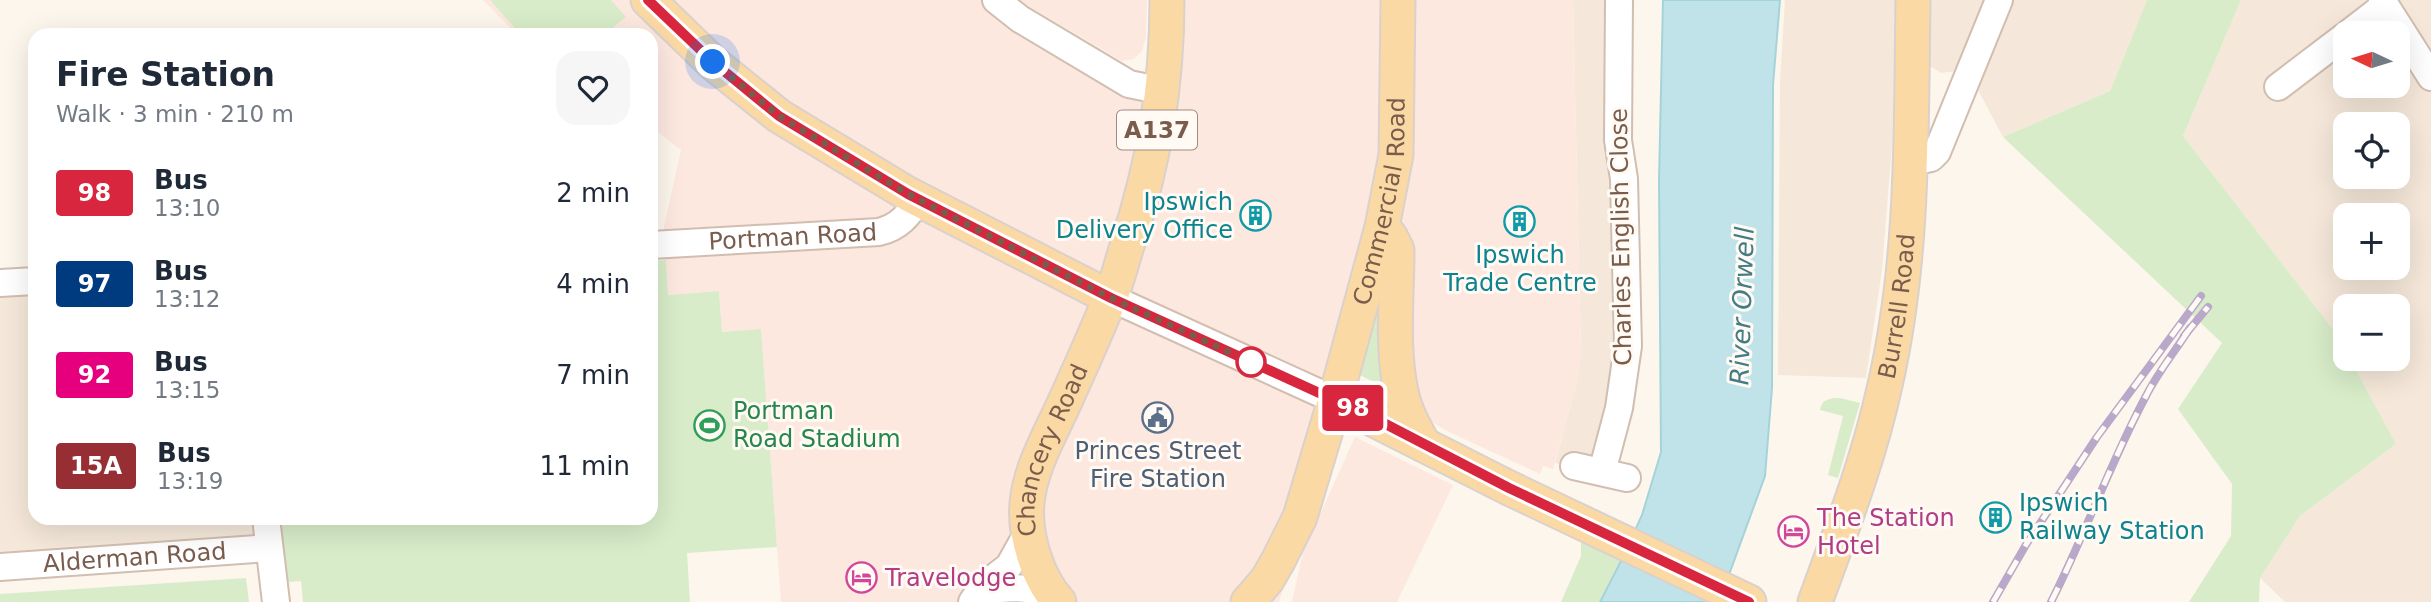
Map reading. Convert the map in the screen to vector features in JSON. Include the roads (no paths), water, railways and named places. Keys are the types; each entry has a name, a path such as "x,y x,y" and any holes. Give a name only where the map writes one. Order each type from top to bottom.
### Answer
{"main road":[{"path":"648,0 713,62 779,116 919,200 1111,298"},
{"name":"A137","path":"1111,298 1148,172 1163,91 1167,50 1167,0"},
{"name":"Commercial Road","path":"1335,400 1382,227 1396,155 1398,0"},
{"name":"Burrell Road","path":"1815,602 1850,503 1886,383 1903,283 1911,162 1913,0"},
{"path":"1382,227 1391,236 1397,250 1397,359 1401,395 1424,445"},
{"path":"1057,271 1091,272 1105,269 1124,256"},
{"name":"Chancery Road","path":"1057,600 1035,560 1028,532 1027,503 1038,463 1111,298"},
{"path":"1279,602 1300,517 1335,400 1509,488 1741,598"},
{"path":"1320,449 1335,435 1356,428 1394,429"},
{"path":"1248,602 1279,561 1300,517"}],"street":[{"path":"996,0 1020,19 1129,84 1163,91"},
{"name":"Charles English Close","path":"1574,466 1614,475 1619,408 1628,346 1624,179 1618,140 1619,0"},
{"path":"1911,162 1931,158 1937,152 1999,0"},
{"path":"2363,21 2383,3 2427,61"},
{"path":"2278,87 2333,46"},
{"name":"Portman Road","path":"658,245 880,232 901,223 919,200"},
{"path":"0,283 28,281"},
{"path":"1111,298 1335,400"},
{"path":"267,525 276,602"},
{"path":"975,597 982,587 1009,565 1022,547 1028,532"},
{"name":"Alderman Road","path":"0,567 269,548"},
{"path":"975,597 1011,587 1042,591 1057,600"}],"water":[{"name":"River Orwell","path":"1663,0 1780,0 1773,85 1772,388 1765,476 1719,602 1600,602 1642,515 1661,452 1659,181"}],"railway":[{"path":"1993,602 2027,543 2097,437 2201,296"},
{"path":"2184,336 2208,307"},
{"path":"2051,602 2133,421 2156,378 2190,328"}],"place":[{"name":"Ipswich Delivery Office","path":"1256,216"},
{"name":"Ipswich Trade Centre","path":"1520,221"},
{"name":"Princes Street Fire Station","path":"1158,417"},
{"name":"Portman Road Stadium","path":"710,425"},
{"name":"Ipswich Railway Station","path":"1996,517"},
{"name":"The Station Hotel","path":"1794,532"},
{"name":"Travelodge","path":"862,578"}]}
